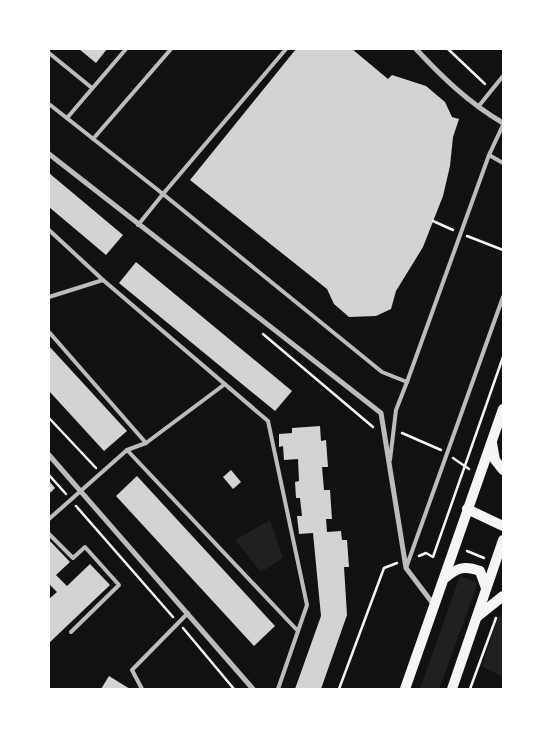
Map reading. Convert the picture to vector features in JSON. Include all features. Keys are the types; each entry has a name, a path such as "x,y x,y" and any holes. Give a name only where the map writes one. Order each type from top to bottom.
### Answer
{"main road":[{"path":"405,689 503,409"},
{"path":"492,442 495,460 503,470"},
{"path":"468,509 503,526"},
{"path":"452,689 503,540"},
{"path":"444,579 456,569 468,566 480,571 486,589"},
{"path":"478,616 503,596"}],"street":[{"path":"416,49 448,84 477,107 503,124"},
{"path":"49,154 381,413 389,472 407,560 406,568 435,606"},
{"path":"49,455 252,689"}],"lane":[{"path":"66,118 126,49"},
{"path":"93,139 171,49"},
{"path":"138,225 286,49"},
{"path":"49,53 92,88"},
{"path":"477,107 503,76"},
{"path":"49,104 382,372 407,382"},
{"path":"389,472 396,410 431,319 489,155 503,124"},
{"path":"489,155 503,163"},
{"path":"49,230 103,280 268,422 307,605 278,689"},
{"path":"49,297 103,280"},
{"path":"407,560 503,297"},
{"path":"49,332 146,443"},
{"path":"49,519 127,450 146,443 225,384"},
{"path":"127,450 297,630"},
{"path":"49,534 73,558 85,547 119,585 71,632"},
{"path":"142,689 132,670 188,613"}],"path":[{"path":"448,49 492,89"},
{"path":"434,222 453,230"},
{"path":"460,233 503,250"},
{"path":"340,689 384,568 426,553 433,557 503,356"},
{"path":"49,418 100,473"},
{"path":"463,467 472,471"},
{"path":"49,475 234,689"},
{"path":"439,540 445,542"},
{"path":"467,551 490,560"},
{"path":"470,689 496,617 500,613"}],"shaded area":[{"path":"270,520 283,558 261,572 235,540"},
{"path":"460,576 478,583 439,689 420,689"},
{"path":"503,612 503,677 482,666 498,618"}],"building":[{"path":"79,49 107,49 96,63"},
{"path":"296,49 352,49 388,79 392,75 426,86 445,102 452,117 459,119 453,137 450,166 443,196 423,247 396,291 391,309 376,316 349,317 334,304 327,289 190,180"},
{"path":"49,173 123,235 106,255 49,207"},
{"path":"136,262 292,391 275,411 119,283"},
{"path":"49,346 127,431 104,451 49,391"},
{"path":"320,426 321,441 326,440 328,467 322,467 324,490 330,490 332,519 326,519 327,532 341,531 342,540 347,540 349,567 344,567 347,615 321,689 295,689 321,616 313,533 299,534 297,516 302,516 300,498 296,498 295,482 299,481 298,459 284,460 283,446 279,447 279,434 292,433 292,428"},
{"path":"231,470 241,482 233,489 223,477"},
{"path":"137,476 275,626 254,646 116,496"},
{"path":"49,481 55,488 49,494"},
{"path":"49,540 70,562 56,575 67,586 90,564 110,585 49,643 49,599 57,592 49,584"},
{"path":"109,676 130,689 101,689"}]}
